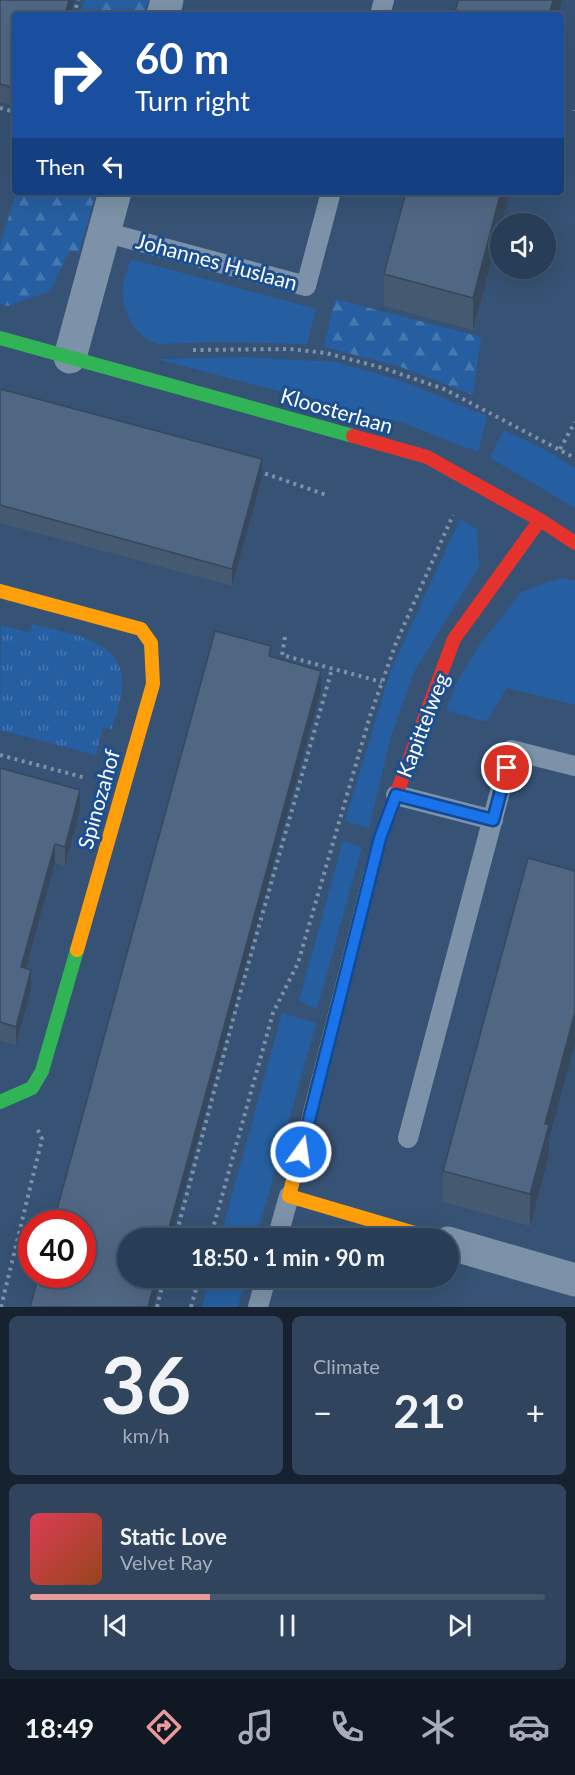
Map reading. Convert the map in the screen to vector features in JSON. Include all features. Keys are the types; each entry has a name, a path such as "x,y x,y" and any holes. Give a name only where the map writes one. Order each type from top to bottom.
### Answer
{"street":[{"path":"70,357 114,195"},
{"name":"Kloosterlaan","path":"0,339 427,457 540,520 575,543"},
{"name":"Kapittelweg","path":"290,1196 380,838 454,639 540,520"},
{"name":"Spinozahof","path":"0,591 141,628 151,643 153,684 42,1071 32,1088 0,1102"},
{"path":"290,1196 398,1228"},
{"path":"459,1246 575,1280"}],"lane":[{"name":"Johannes Huslaan","path":"104,232 306,286 331,195"},
{"path":"408,1138 511,750 575,766"},
{"path":"396,795 493,820"},
{"name":"Kapittelweg","path":"280,1228 290,1196"},
{"path":"258,1307 263,1288"}],"path":[{"path":"187,350 290,349 326,353 383,368 444,389 575,458"},
{"path":"560,449 575,422"},
{"path":"249,468 326,495"},
{"path":"213,1228 273,1012 298,963 382,682 396,643 455,509"},
{"path":"285,637 282,655 382,682"},
{"path":"178,1228 240,993 333,669"},
{"path":"0,755 124,788"},
{"path":"1,1307 42,1139 22,1094"},
{"path":"157,1307 162,1288"},
{"path":"191,1307 196,1288"}],"green space":[{"path":"84,0 148,0 145,12 81,12"},
{"path":"15,195 95,195 79,253 70,250 50,291 8,306 0,304 0,246"},
{"path":"131,259 316,309 307,344 218,342 158,344 150,341 136,329 124,305 123,287"},
{"path":"335,299 481,337 473,395 398,366 324,347"},
{"path":"246,357 336,362 402,381 487,416 478,452 406,424 156,359"},
{"path":"504,430 548,451 575,468 575,508 490,458"},
{"path":"460,519 477,529 479,567 414,672 391,737 369,828 345,821 390,672"},
{"path":"560,578 575,581 575,705 507,688 486,722 446,710 456,684 478,647 521,592"},
{"path":"32,624 92,641 115,659 121,672 122,688 112,729 103,727 96,755 0,730 1,625 30,633"},
{"path":"343,841 362,847 317,1009 299,1001"},
{"path":"282,1013 316,1023 259,1228 223,1228"},
{"path":"207,1288 243,1288 238,1307 202,1307"}],"building":[{"path":"0,0 69,0 66,12 12,12 12,87 0,84"},
{"path":"458,0 553,0 550,12 455,12"},
{"path":"405,195 500,195 495,213 490,213 490,234 473,298 384,274"},
{"path":"0,389 262,459 232,569 0,505"},
{"path":"215,631 271,646 269,656 321,671 169,1228 117,1228 117,1288 153,1288 148,1307 30,1307 35,1288 96,1288 96,1210 57,1210"},
{"path":"0,768 80,790 65,847 55,844 21,967 31,970 16,1027 0,1022"},
{"path":"528,858 575,871 575,1012 545,1124 549,1125 530,1194 443,1171"}],"traffic: fast":[{"path":"0,338 353,436"},
{"path":"0,1102 32,1088 42,1071 77,950"}],"traffic: slow":[{"path":"0,591 141,629 151,643 153,684 77,950"},
{"path":"371,872 289,1196 398,1228"}],"traffic: jam":[{"path":"353,436 427,457 540,520 575,543"},
{"path":"371,872 380,838 454,639 540,520"}],"route":[{"path":"301,1152 380,838 396,795 493,820 507,768"}]}
